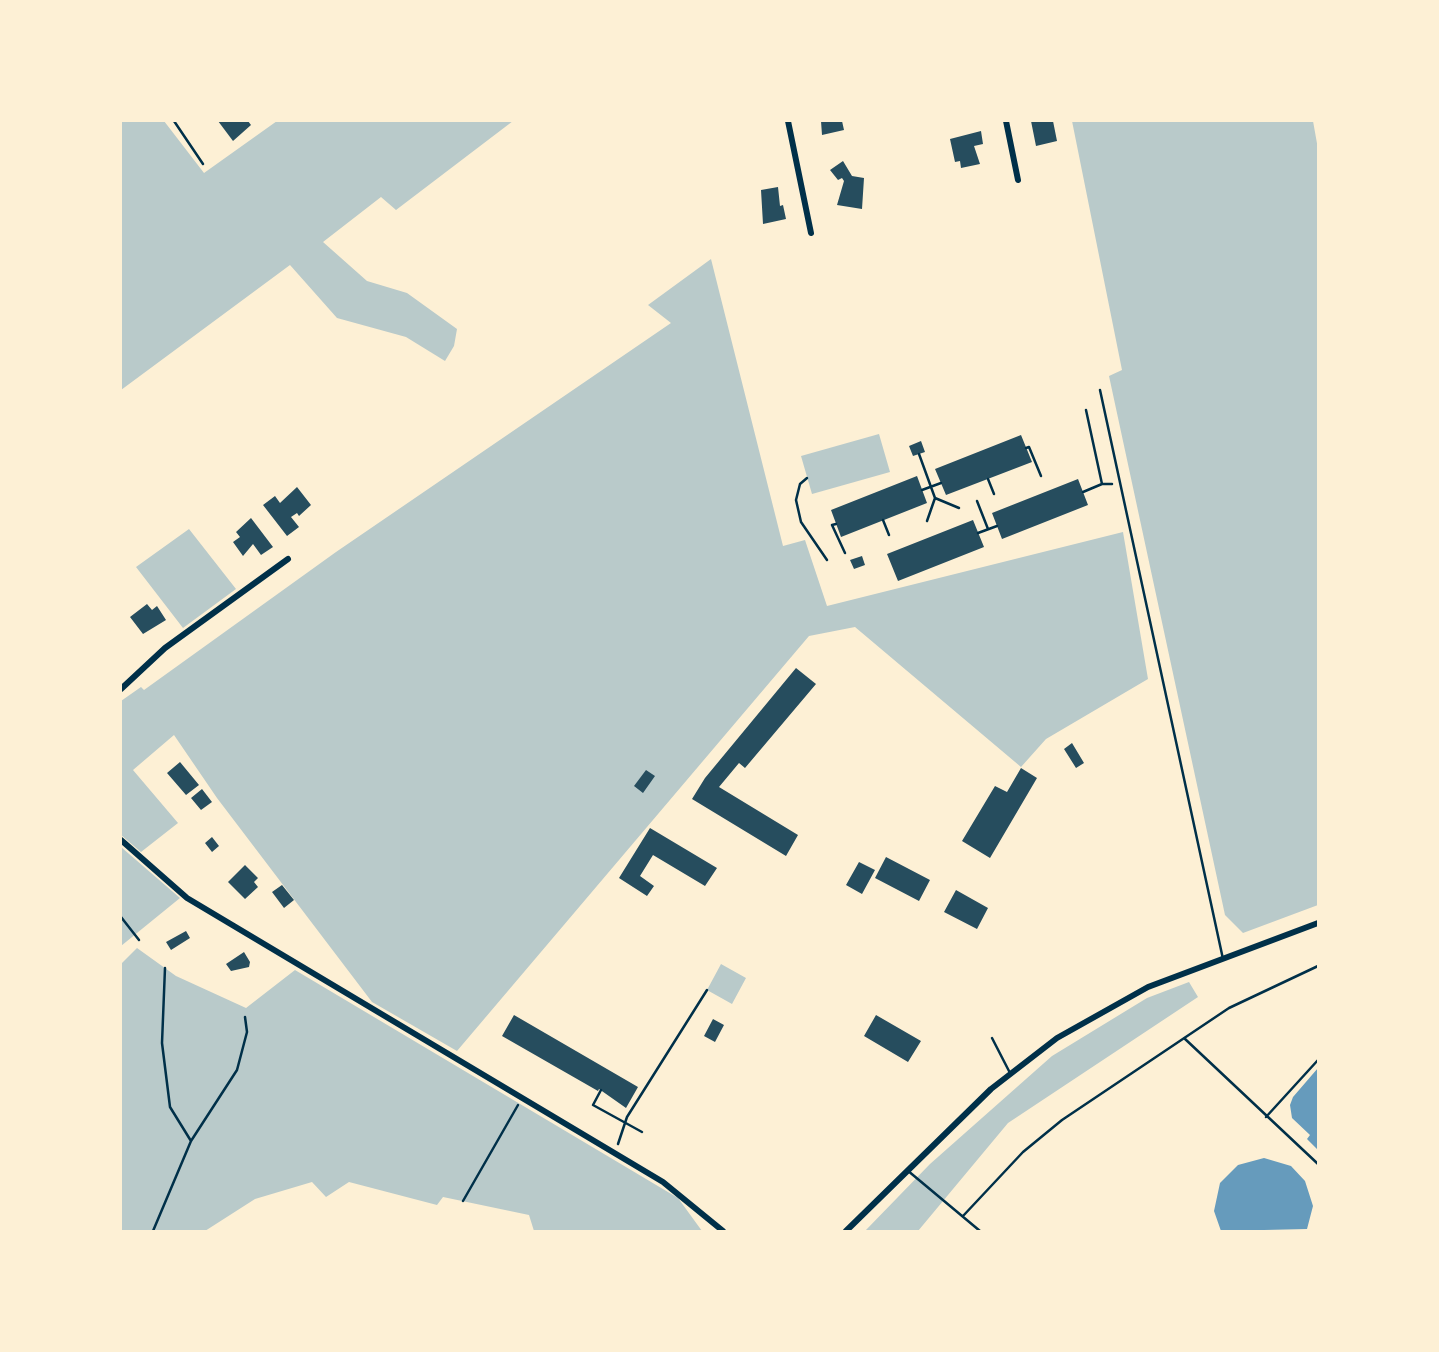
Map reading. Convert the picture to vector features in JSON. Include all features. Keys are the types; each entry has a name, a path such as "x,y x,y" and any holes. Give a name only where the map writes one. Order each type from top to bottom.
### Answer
{"street":[{"path":"788,121 811,233"},
{"path":"1006,121 1018,180"},
{"path":"121,689 165,648 288,559"},
{"path":"121,840 187,898 663,1182 723,1231"},
{"path":"846,1231 906,1169 1010,1073 1057,1038 1114,1003 1318,923"}],"lane":[{"path":"174,121 203,164"},
{"path":"1100,390 1223,959"},
{"path":"963,1216 1041,1136 1229,1007 1318,966"},
{"path":"992,1038 1010,1073"},
{"path":"1184,1038 1318,1164"},
{"path":"1266,1117 1318,1060"},
{"path":"906,1169 980,1231"}],"path":[{"path":"1086,410 1103,487 1118,483"},
{"path":"1027,448 1029,447 1041,476"},
{"path":"919,454 935,498 927,521"},
{"path":"807,478 800,484 796,499 801,522 827,560"},
{"path":"988,479 994,494"},
{"path":"922,490 941,483"},
{"path":"1083,492 1102,484"},
{"path":"935,498 959,508"},
{"path":"977,501 988,529"},
{"path":"883,520 889,535"},
{"path":"836,523 832,525 845,553"},
{"path":"978,533 997,526"},
{"path":"121,917 139,940"},
{"path":"165,968 162,1042 170,1107 191,1141"},
{"path":"613,1153 626,1124 706,990"},
{"path":"153,1231 191,1141 237,1070 247,1032 245,1017"},
{"path":"601,1090 593,1105 642,1132"},
{"path":"463,1201 522,1100"}],"shaded area":[{"path":"121,121 164,121 204,173 277,121 513,121 396,210 381,197 323,242 367,281 407,293 457,329 454,346 445,361 406,337 337,318 290,265 121,390"},
{"path":"1072,121 1313,121 1318,149 1318,905 1243,933 1225,915 1109,376 1122,370"},
{"path":"711,259 783,546 805,540 827,606 1123,532 1148,679 1046,739 1021,767 855,627 809,636 457,1051 372,1002 217,798 174,735 133,770 178,823 141,852 121,835 121,701 141,687 144,690 336,552 671,323 648,305"},
{"path":"879,434 890,472 812,494 801,456"},
{"path":"189,529 236,589 183,628 136,567"},
{"path":"121,847 180,898 121,946"},
{"path":"137,948 176,976 246,1008 295,970 678,1198 702,1231 534,1231 529,1215 443,1197 437,1205 349,1182 326,1197 312,1182 255,1199 205,1231 121,1231 121,964"},
{"path":"721,964 746,978 732,1004 707,990"},
{"path":"1189,982 1198,997 1008,1123 918,1231 865,1231 930,1164 1052,1056 1147,998"}],"water":[{"path":"1318,1068 1318,1150 1307,1139 1310,1135 1292,1118 1290,1105 1293,1097"},
{"path":"1264,1158 1291,1166 1305,1181 1313,1206 1307,1229 1221,1231 1214,1211 1220,1183 1238,1165"}],"building":[{"path":"218,121 248,121 251,125 233,141"},
{"path":"821,121 842,121 844,130 822,135"},
{"path":"1031,121 1053,121 1057,141 1036,146"},
{"path":"981,131 983,144 974,146 980,164 961,168 960,161 955,162 950,139"},
{"path":"843,161 852,176 864,178 862,209 837,205 844,181 842,178 838,180 830,170"},
{"path":"778,187 780,206 783,205 786,219 763,224 761,190"},
{"path":"1021,435 1032,462 946,495 935,469"},
{"path":"921,441 925,452 913,456 909,446"},
{"path":"917,476 927,503 841,537 831,510"},
{"path":"1078,479 1088,505 1002,539 992,513"},
{"path":"297,487 311,505 299,516 297,513 291,517 299,527 287,536 263,505 275,496 280,503"},
{"path":"251,518 273,547 261,555 253,544 243,556 233,542 240,537 236,532"},
{"path":"973,520 984,547 898,581 887,554"},
{"path":"862,556 865,565 854,569 850,560"},
{"path":"147,604 152,610 157,606 166,620 143,634 130,617"},
{"path":"796,668 816,684 745,768 739,763 719,787 798,835 786,856 692,799 705,778"},
{"path":"1072,743 1084,763 1076,768 1064,749"},
{"path":"180,762 199,785 186,795 167,773"},
{"path":"1021,768 1037,778 990,858 962,841 995,786 1007,792"},
{"path":"646,770 655,776 643,793 634,786"},
{"path":"202,789 212,802 201,810 191,798"},
{"path":"650,828 717,868 705,886 653,855 640,876 654,886 647,896 619,878"},
{"path":"212,837 219,846 212,852 205,843"},
{"path":"886,857 930,880 919,901 875,878"},
{"path":"859,862 875,870 862,894 846,885"},
{"path":"245,865 258,878 254,882 258,887 245,899 228,882"},
{"path":"282,885 294,900 284,908 272,892"},
{"path":"956,890 988,908 977,929 944,912"},
{"path":"186,931 190,938 171,950 166,942"},
{"path":"244,952 250,962 249,967 231,971 226,964"},
{"path":"514,1015 638,1087 626,1108 599,1089 598,1091 502,1036"},
{"path":"876,1015 921,1041 908,1062 864,1036"},
{"path":"713,1019 724,1025 715,1042 704,1036"}]}
